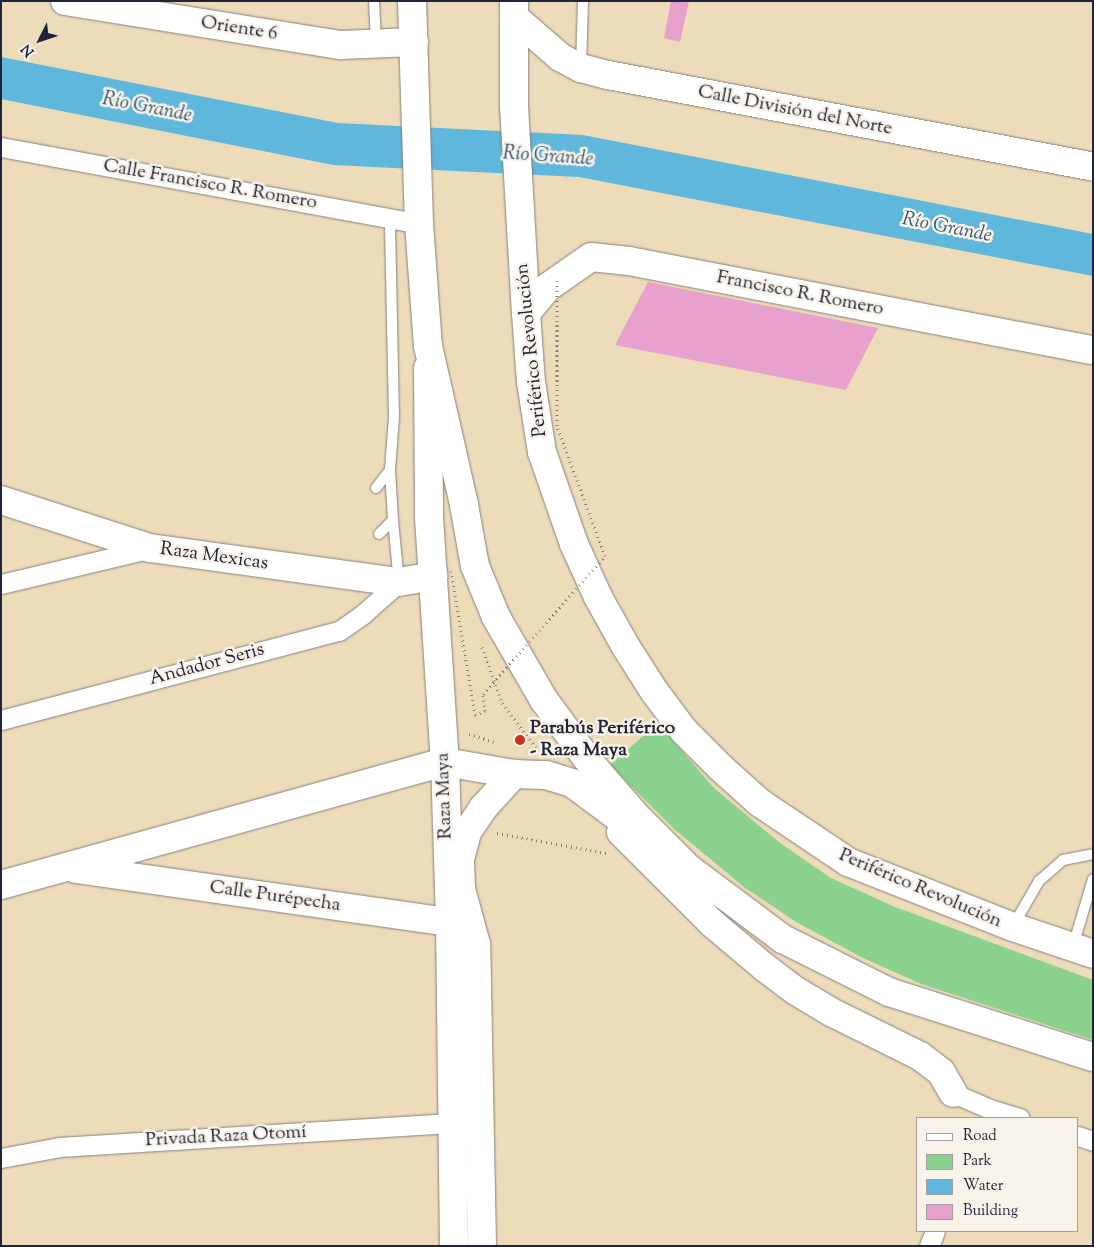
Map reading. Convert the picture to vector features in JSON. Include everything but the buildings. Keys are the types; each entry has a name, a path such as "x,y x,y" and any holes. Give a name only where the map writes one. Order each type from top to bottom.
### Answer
{"main road":[{"name":"Oriente 6","path":"65,1 341,45 414,42"},
{"path":"412,1 419,224 428,346 464,505 475,566 496,617 544,700 591,764 638,818 688,868"},
{"name":"Calle División del Norte","path":"514,9 560,56 581,68 608,75 1093,167"},
{"name":"Periférico Revolución","path":"514,9 514,106 526,313 531,382 542,452 574,544 598,597 626,647 654,691 679,724 721,768 760,803 848,862 1013,927 1086,948"},
{"name":"Francisco R. Romero","path":"526,313 557,281 591,257 629,261 1093,350"},
{"name":"Raza Maya","path":"428,346 427,472 442,574 444,762 450,922 454,1246"},
{"name":"Raza Mexicas","path":"1,500 150,548 399,582 442,574"},
{"path":"444,762 514,774 546,775 572,783 783,939 889,992 1093,1058"},
{"name":"Calle Purépecha","path":"1,885 444,762"},
{"name":"Raza Maya","path":"482,1246 476,944 461,889 460,859 467,832 484,807 514,774"},
{"path":"572,783 700,911 764,967 796,991 831,1012 920,1056 941,1072 953,1092"},
{"name":"Calle Purépecha","path":"66,868 450,922"},
{"path":"450,922 476,944"}],"street":[{"name":"Calle Francisco R. Romero","path":"1,147 419,224"},
{"path":"1,584 150,548"},
{"name":"Andador Seris","path":"1,720 339,631 363,614 399,582"},
{"path":"953,1092 988,1113 1014,1117"},
{"name":"Privada Raza Otomí","path":"1,1158 58,1147 451,1123"},
{"path":"1079,1136 1093,1141"},
{"path":"929,1246 936,1232"}],"lane":[{"path":"374,1 376,45"},
{"path":"581,68 584,1"},
{"path":"390,218 394,417 390,470 399,582"},
{"path":"376,488 390,470"},
{"path":"379,534 393,520"},
{"path":"1013,927 1038,881 1063,860 1093,854"},
{"path":"1086,948 1093,879"}],"path":[{"path":"442,574 475,715 485,711 483,694 605,556 557,426 557,281"},
{"path":"442,574 460,657"},
{"path":"468,733 502,745"},
{"path":"491,832 615,855"}],"green space":[{"path":"658,723 713,787 780,843 831,878 895,907 1093,980 1093,1040 921,984 861,957 796,922 744,887 673,828 610,765"}],"water":[{"name":"Río Grande","path":"1,57 338,123 583,135 1093,234 1093,276 579,177 333,165 1,99"}],"place":[{"name":"Parabús Periférico - Raza Maya","path":"520,740"}]}
